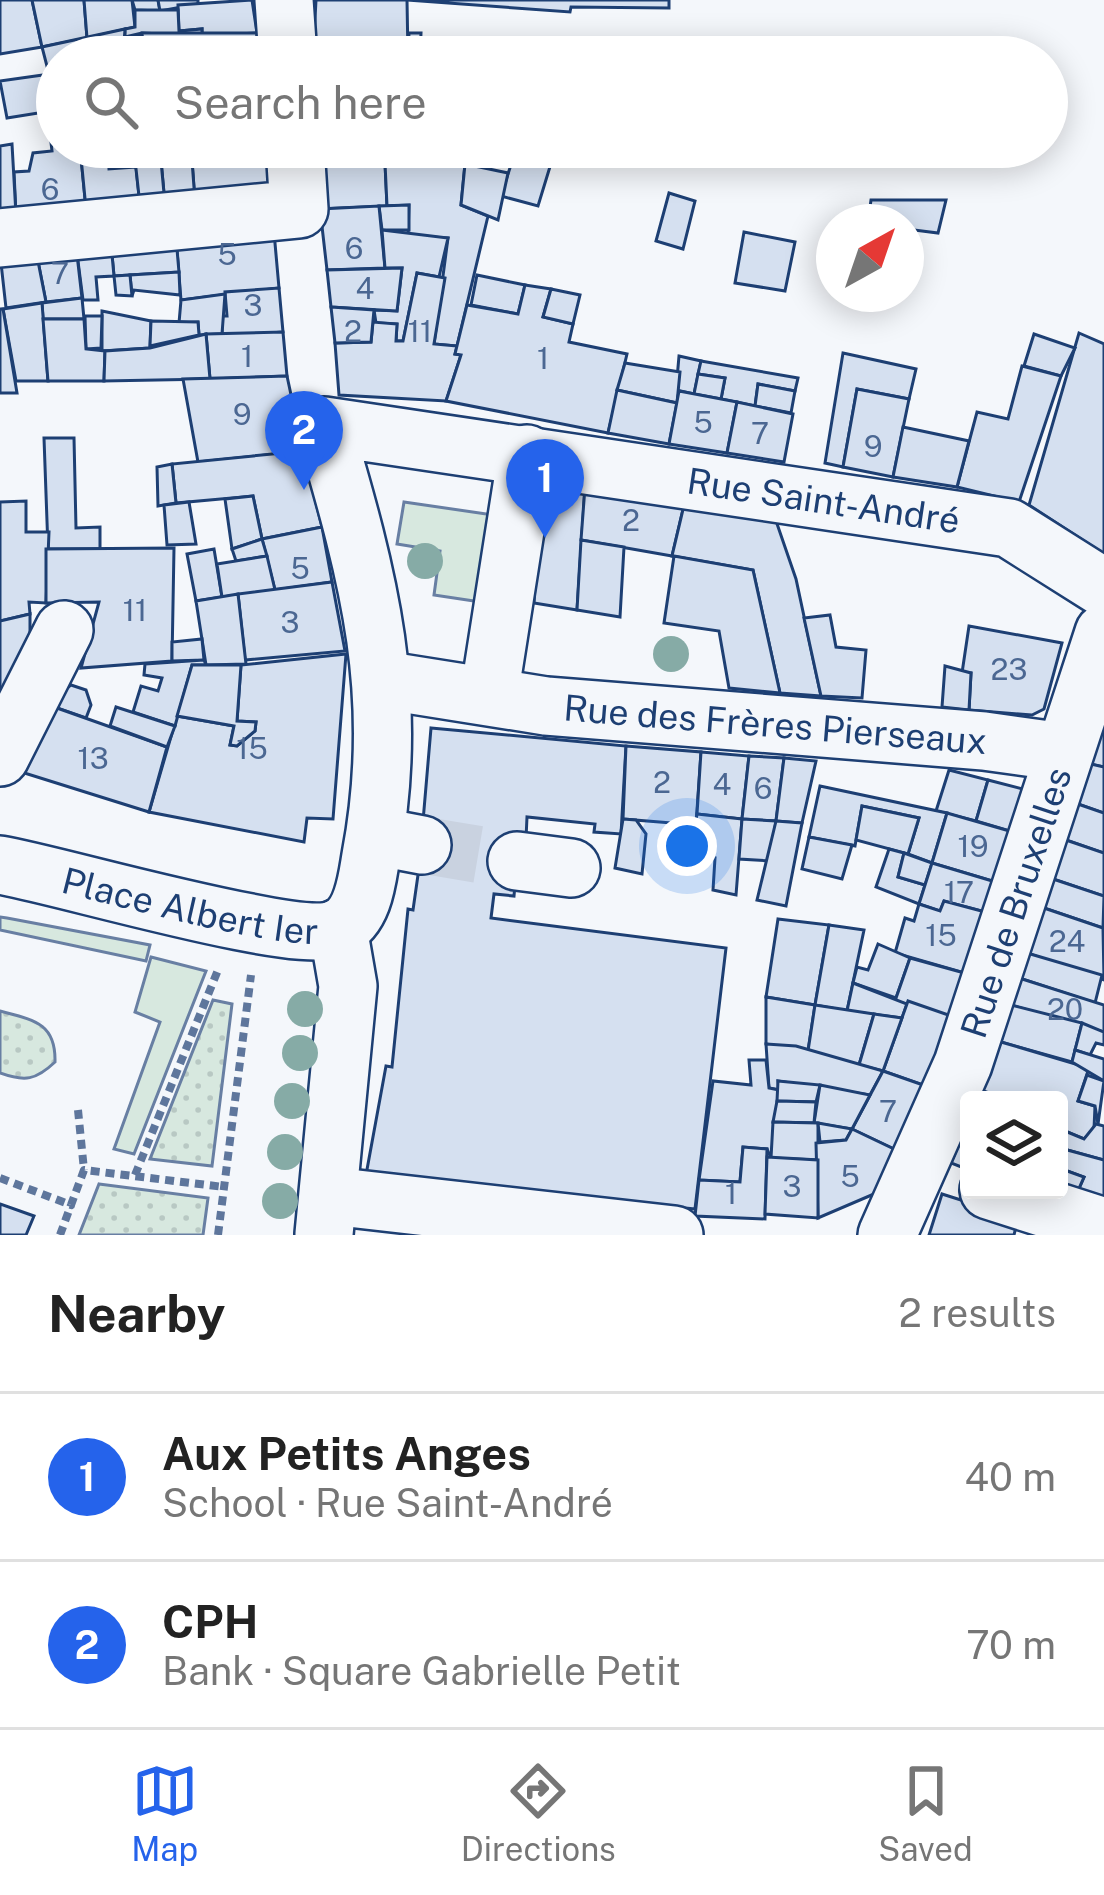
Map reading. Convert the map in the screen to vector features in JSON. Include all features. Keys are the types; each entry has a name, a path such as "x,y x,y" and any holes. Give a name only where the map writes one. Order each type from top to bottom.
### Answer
{"street":[{"path":"284,0 287,36"},
{"path":"0,238 299,209 296,168"},
{"name":"Rue Saint-André","path":"324,426 1009,528 1104,588"},
{"name":"Place Albert Ier","path":"0,865 258,923 320,932 338,928 364,896 398,840 386,760 382,680 362,552 324,426"},
{"path":"489,696 527,454"},
{"path":"0,757 64,630"},
{"name":"Rue de Bruxelles","path":"887,1235 944,1176 964,1064 1104,633"},
{"name":"Rue des Frères Pierseaux","path":"382,680 489,696 1063,752"},
{"path":"338,928 348,986 327,1216 674,1235"},
{"path":"1017,1199 1104,1227"}],"path":[{"path":"135,1174 224,955"},
{"path":"218,1235 253,962"},
{"path":"60,1235 84,1169 78,1110"},
{"path":"84,1169 224,1187"},
{"path":"0,1178 71,1205"}],"shaded area":[{"path":"404,502 507,517 494,604 434,595 440,551 397,544"},
{"path":"0,917 150,945 146,961 0,930"},
{"path":"151,957 206,971 134,1154 114,1149 160,1022 135,1012"},
{"path":"213,1000 232,1004 212,1166 150,1159"},
{"path":"0,1011 41,1025 52,1039 55,1062 30,1078 0,1073"},
{"path":"99,1184 208,1198 203,1235 79,1235"}],"building":[{"path":"0,0 32,0 40,36 36,48 0,54"},
{"path":"32,0 84,0 87,36 40,36"},
{"path":"84,0 132,0 135,27 87,36"},
{"path":"132,0 158,0 160,11 135,10"},
{"path":"158,0 198,0 198,4 160,11"},
{"path":"252,0 257,33 202,36 202,29 179,31 178,5"},
{"path":"316,0 407,0 408,36 314,36"},
{"path":"407,0 669,0 669,8 571,7 570,12"},
{"path":"135,10 178,10 179,31 202,29 202,36 125,36 125,29 135,27"},
{"path":"125,29 124,36 93,36"},
{"path":"142,33 257,33 257,36"},
{"path":"36,76 36,113 7,118 0,81"},
{"path":"12,144 16,215 0,217 0,146"},
{"path":"33,153 36,168 82,168 86,209 16,215 14,172 29,171"},
{"path":"82,168 136,168 140,205 86,209"},
{"path":"136,168 162,168 165,204 140,205"},
{"path":"162,168 193,168 195,201 165,204"},
{"path":"193,168 269,168 271,194 195,201"},
{"path":"316,168 385,168 387,206 320,209"},
{"path":"385,168 465,168 461,205 488,216 457,346 434,344 448,238 408,236 409,205 387,206"},
{"path":"465,168 508,173 498,220 461,205"},
{"path":"510,168 550,168 538,206 501,196"},
{"path":"669,193 695,201 683,249 656,241"},
{"path":"871,200 946,200 938,233 924,231 924,204 870,204"},
{"path":"409,205 409,230 382,230 379,206"},
{"path":"379,206 385,268 327,270 320,209"},
{"path":"382,230 448,238 439,277 417,273 403,341 396,341 397,324 376,323 374,310 397,311 402,268 385,268"},
{"path":"274,232 279,288 181,300 176,238"},
{"path":"744,232 795,242 785,291 735,283"},
{"path":"176,238 179,272 114,276 111,244"},
{"path":"111,244 114,276 96,277 98,300 83,300 76,246"},
{"path":"76,246 82,298 46,302 36,251"},
{"path":"36,251 46,302 6,308 0,254"},
{"path":"402,268 397,311 331,307 327,270"},
{"path":"179,272 180,295 134,290 132,296 130,275"},
{"path":"417,273 445,278 434,344 457,346 455,354 461,355 446,401 339,395 335,343 371,342 373,322 397,324 396,341 403,341"},
{"path":"130,275 132,296 116,295 114,276"},
{"path":"477,275 525,285 518,314 471,305"},
{"path":"525,285 551,289 543,317 573,324 569,342 627,354 608,433 446,401 461,355 455,354 467,305 518,314"},
{"path":"279,288 283,332 222,337 225,292"},
{"path":"551,289 580,295 573,324 543,317"},
{"path":"225,294 222,334 199,335 198,322 179,323 181,300"},
{"path":"82,298 84,319 43,319 42,303"},
{"path":"42,303 48,381 16,381 3,309"},
{"path":"331,307 374,310 371,342 335,343"},
{"path":"3,309 17,393 0,393"},
{"path":"102,311 151,321 150,348 102,351"},
{"path":"85,316 102,316 101,348 86,349"},
{"path":"43,319 84,319 86,349 105,351 104,381 48,381"},
{"path":"151,321 198,322 199,335 150,346"},
{"path":"283,332 287,376 210,379 206,334"},
{"path":"1079,333 1104,344 1104,554 1029,505"},
{"path":"206,334 210,379 104,381 105,351 150,348"},
{"path":"1034,334 1075,348 1061,376 1024,366"},
{"path":"843,353 916,369 909,399 857,389 843,467 825,463"},
{"path":"679,356 701,361 694,394 676,390"},
{"path":"701,361 798,378 795,391 758,384 755,406 721,399 725,378 698,374"},
{"path":"625,363 680,372 677,403 617,390"},
{"path":"1022,366 1061,376 1019,502 957,487 977,412 1008,419"},
{"path":"698,374 725,378 721,399 694,394"},
{"path":"287,376 303,451 198,462 183,379"},
{"path":"758,384 795,391 791,413 755,406"},
{"path":"857,389 909,399 893,477 843,467"},
{"path":"617,390 677,403 669,444 608,433"},
{"path":"679,391 737,402 727,453 669,444"},
{"path":"737,402 793,414 784,462 727,453"},
{"path":"903,427 969,441 957,487 893,477"},
{"path":"44,438 74,438 76,528 100,527 100,549 48,549"},
{"path":"303,451 322,527 262,539 253,496 176,503 172,464"},
{"path":"172,464 176,503 158,506 157,467"},
{"path":"557,482 585,487 577,610 534,603 540,494"},
{"path":"585,487 685,501 672,556 581,540"},
{"path":"253,496 262,539 232,549 225,499"},
{"path":"26,501 26,532 49,532 46,603 29,602 30,614 0,621 0,502"},
{"path":"685,501 774,515 796,579 821,696 780,693 753,570 672,556"},
{"path":"189,502 196,544 167,545 164,505"},
{"path":"322,527 332,582 275,590 262,539"},
{"path":"262,539 267,556 236,561 232,549"},
{"path":"581,540 624,547 620,617 577,610"},
{"path":"174,548 172,661 81,668 99,602 46,603 46,549"},
{"path":"214,549 222,597 196,601 187,554"},
{"path":"267,556 275,590 222,597 217,564"},
{"path":"674,556 753,570 780,693 729,688 719,631 664,623"},
{"path":"332,582 345,651 245,660 238,594"},
{"path":"238,594 246,664 206,665 196,601"},
{"path":"30,614 30,651 12,693 0,688 0,621"},
{"path":"830,615 836,647 866,650 862,698 821,696 804,618"},
{"path":"969,626 1062,643 1044,709 1032,715 969,710 971,673 962,673"},
{"path":"202,639 204,660 172,661 172,642"},
{"path":"346,654 333,819 307,818 304,842 149,812 177,716 234,726 230,745 237,746 255,731 256,722 237,721 241,665"},
{"path":"204,660 206,665 192,665 175,726 133,712 141,686 158,691 162,678 144,675 145,664"},
{"path":"192,665 241,665 237,721 256,722 255,731 237,746 230,745 234,726 177,716"},
{"path":"945,666 971,673 969,710 942,707"},
{"path":"71,685 86,690 91,705 86,718 54,707 59,694"},
{"path":"40,702 167,747 149,812 18,771"},
{"path":"116,707 175,726 167,747 110,726"},
{"path":"1104,714 1104,767 1085,763"},
{"path":"431,728 626,746 621,834 594,832 595,824 527,817 526,839 519,839 514,896 494,894 491,918 726,948 695,1209 366,1175 386,1066 392,1067 408,909 413,910 419,868"},
{"path":"626,746 701,752 696,825 623,819"},
{"path":"701,752 749,756 742,819 697,814"},
{"path":"749,756 784,758 776,821 742,819"},
{"path":"784,758 816,761 802,823 776,821"},
{"path":"1091,764 1104,767 1104,813 1075,803"},
{"path":"949,770 988,780 976,821 936,811"},
{"path":"988,780 1023,789 1013,832 976,821"},
{"path":"820,786 947,813 932,863 908,854 919,818 862,806 855,846 809,837"},
{"path":"1075,803 1104,813 1104,853 1063,839"},
{"path":"862,806 919,818 908,854 856,840"},
{"path":"947,813 1013,832 999,883 932,863"},
{"path":"697,814 742,819 736,895 713,890 715,858 690,857"},
{"path":"623,819 636,820 646,834 642,874 615,868"},
{"path":"742,819 776,821 770,861 739,859"},
{"path":"776,821 802,823 786,906 757,900"},
{"path":"809,837 852,845 842,879 802,869"},
{"path":"1063,839 1104,853 1104,896 1050,878"},
{"path":"889,849 904,853 898,877 925,885 919,904 876,887"},
{"path":"904,853 932,863 925,885 898,877"},
{"path":"932,863 999,883 989,913 944,901 940,911 919,904"},
{"path":"1050,878 1104,896 1103,928 1041,907"},
{"path":"944,901 989,913 968,974 895,953 905,918 914,921 919,904 940,911"},
{"path":"1041,907 1103,928 1104,980 1027,953"},
{"path":"778,919 829,925 815,1005 766,997"},
{"path":"829,925 864,930 847,1011 815,1005"},
{"path":"878,944 910,958 896,998 853,983 857,967 868,970"},
{"path":"1027,953 1102,975 1095,1003 1019,978"},
{"path":"910,958 968,974 954,1017 895,1001"},
{"path":"1019,978 1104,1005 1104,1032 1011,1005"},
{"path":"853,983 907,1004 902,1018 847,1011"},
{"path":"766,997 815,1005 808,1051 766,1044"},
{"path":"908,1001 954,1017 926,1086 883,1071"},
{"path":"815,1005 874,1014 859,1065 808,1051"},
{"path":"1011,1005 1082,1023 1072,1062 1001,1042"},
{"path":"874,1014 902,1018 883,1071 859,1065"},
{"path":"1082,1023 1104,1032 1104,1045 1096,1043 1090,1055 1075,1050"},
{"path":"1001,1042 1089,1068 1078,1101 1095,1106 1094,1129 1084,1139 1068,1132 1068,1091 981,1090"},
{"path":"766,1044 796,1046 883,1071 870,1095 778,1081 779,1090 769,1088"},
{"path":"1075,1050 1104,1059 1104,1081 1072,1062"},
{"path":"749,1060 766,1060 769,1088 779,1090 771,1158 767,1149 743,1147 740,1182 699,1180 713,1081 751,1085"},
{"path":"883,1071 926,1086 896,1150 852,1129"},
{"path":"1087,1075 1104,1081 1098,1124 1095,1106 1078,1101"},
{"path":"778,1081 820,1085 816,1102 777,1101"},
{"path":"820,1085 870,1095 852,1129 814,1123"},
{"path":"777,1101 816,1102 814,1123 773,1122"},
{"path":"773,1122 818,1123 818,1160 771,1158"},
{"path":"818,1123 852,1129 846,1140 820,1142"},
{"path":"1096,1124 1104,1126 1104,1160 1068,1150 1068,1132 1084,1139"},
{"path":"852,1129 896,1150 874,1194 818,1218 816,1143 846,1140"},
{"path":"960,1142 960,1166 951,1163"},
{"path":"743,1147 767,1149 765,1219 695,1216 699,1180 740,1182"},
{"path":"1068,1150 1104,1160 1104,1200 1073,1202 1084,1177 1068,1171"},
{"path":"767,1157 818,1160 818,1218 765,1214"},
{"path":"1068,1171 1084,1177 1073,1202 1068,1198"},
{"path":"942,1194 1018,1218 1014,1235 929,1235"},
{"path":"0,1204 34,1216 26,1235 0,1235"}],"tunnel":[{"path":"422,845 517,861"}],"place":[{"name":"CPH","path":"304,490"},
{"name":"Aux Petits Anges","path":"545,538"}]}
